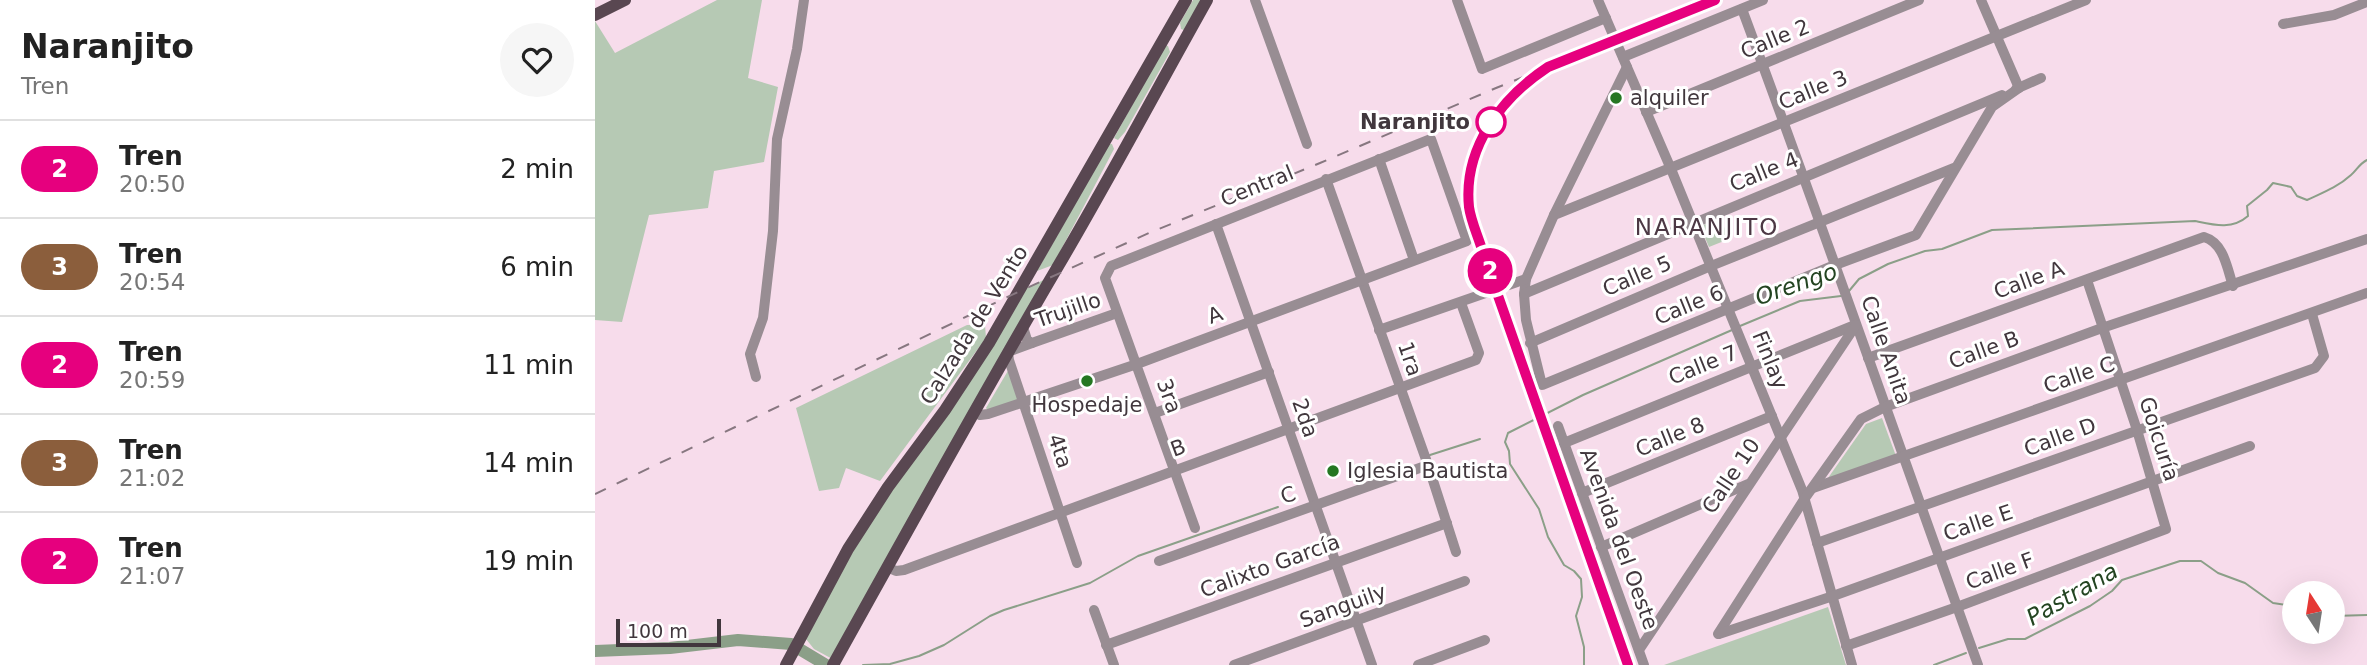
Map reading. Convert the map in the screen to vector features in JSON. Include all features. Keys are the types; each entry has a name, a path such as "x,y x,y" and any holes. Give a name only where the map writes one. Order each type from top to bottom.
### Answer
{"main road":[{"path":"595,15 625,0"},
{"name":"Calzada de Vento","path":"786,664 853,540 980,358 1186,0"},
{"name":"Calzada de Vento","path":"836,660 1207,0"},
{"path":"1166,32 1182,43"},
{"path":"1105,138 1125,148"}],"street":[{"path":"756,377 750,354 763,318 773,231 777,139 797,50 804,0"},
{"path":"1255,0 1307,144"},
{"path":"1457,0 1482,69 1606,18"},
{"name":"Finlay","path":"1598,0 1806,492 1817,543 1852,665"},
{"path":"1530,343 1524,294 1526,279 1625,62 1763,0"},
{"name":"Calle 2","path":"1646,112 1919,0"},
{"path":"1981,0 2019,88 2041,78"},
{"name":"Calle 3","path":"1555,215 2086,0"},
{"path":"2283,24 2334,15 2367,2"},
{"name":"Calle Anita","path":"1742,9 1978,665"},
{"name":"Calle 6","path":"1530,343 1542,385 1835,265 1916,235 1992,107 2019,88"},
{"name":"Calle 4","path":"1524,294 2019,88"},
{"name":"Central","path":"1105,278 1111,266 1431,139 1467,241"},
{"path":"1379,159 1414,260"},
{"name":"Calle 5","path":"1530,343 1820,221 1954,168"},
{"name":"1ra","path":"1326,179 1428,465 1456,552"},
{"name":"2da","path":"1216,224 1372,665"},
{"name":"Calle A","path":"1868,358 2204,237 2212,240 2224,257 2233,286"},
{"name":"A","path":"974,412 980,415 988,414 1137,364 1467,241"},
{"name":"Calle B","path":"1718,634 1806,492 1861,419 1885,407 2102,328 2366,241"},
{"name":"3ra","path":"1105,278 1195,528"},
{"path":"1379,330 1526,279"},
{"name":"Goicuría","path":"2087,280 2137,430 2166,530"},
{"name":"Calle C","path":"1806,492 2367,293"},
{"name":"B","path":"889,568 904,570 1479,357 1461,303"},
{"name":"Trujillo","path":"1008,352 1117,313"},
{"name":"Calle D","path":"1817,543 2315,368 2324,356 2312,314"},
{"name":"Calle 7","path":"1564,443 1856,325"},
{"name":"Calle 10","path":"1639,650 1856,325"},
{"name":"Trujillo","path":"1023,327 1027,340 1032,343"},
{"name":"4ta","path":"1008,352 1077,563"},
{"path":"1155,413 1269,372"},
{"name":"Calle 8","path":"1582,493 1772,416"},
{"name":"Avenida del Oeste","path":"1558,426 1644,665"},
{"name":"Calle E","path":"1718,634 1833,596 2250,446"},
{"name":"C","path":"1159,561 1428,465"},
{"path":"1601,547 1749,484"},
{"name":"Calixto García","path":"1107,645 1447,523"},
{"name":"Calle F","path":"1846,646 2166,530"},
{"name":"Sanguily","path":"1234,665 1465,581"},
{"path":"1094,610 1114,665"},
{"path":"1417,665 1485,640"}],"green space":[{"path":"717,0 762,0 748,78 778,87 764,162 714,171 708,208 649,215 622,322 595,320 595,21 615,53"},
{"path":"1193,0 1203,0 1184,30 1181,29 1180,23"},
{"path":"1165,45 1170,52 1125,132 1118,140 1114,138"},
{"path":"1109,144 1112,144 1114,149 1053,265 1037,271"},
{"path":"1721,219 1729,239 1709,247 1700,226"},
{"path":"1052,276 836,661 814,649 802,634 848,549 1020,291"},
{"path":"967,325 985,325 986,338 880,481 846,468 839,488 819,491 796,408"},
{"path":"1009,369 1018,401 988,411 986,408"},
{"path":"1882,418 1896,456 1828,478 1866,424"},
{"path":"1828,607 1846,665 1664,665"}],"waterway":[{"name":"Orengo","path":"1849,291 1859,279 1888,264 1925,251 1942,249 1992,230 2195,221 2229,225 2248,216 2247,206 2273,183 2291,187 2297,196 2307,200 2341,183 2367,160"},
{"name":"Orengo","path":"1740,326 1800,301 1841,296"},
{"name":"Orengo","path":"1584,665 1584,647 1576,616 1582,597 1581,579 1564,565 1548,537 1539,509 1510,464 1505,442 1508,433 1583,395 1732,330"},
{"path":"1430,455 1480,439"},
{"path":"863,665 890,664 919,656 944,645 1004,610 1090,583 1138,556 1278,507"},
{"name":"Pastrana","path":"1979,648 2008,639 2025,639 2090,606 2112,591 2122,580 2180,561 2201,561 2218,573 2245,583 2273,603 2282,604"},
{"name":"Pastrana","path":"2345,616 2367,615"},
{"name":"Orengo","path":"595,651 670,648 738,640 791,644 826,665"},
{"name":"Pastrana","path":"1934,665 1966,653"}],"railway":[{"path":"595,494 1020,291 1149,233 1715,0"},
{"path":"1530,79 1502,104 1483,137 1472,173 1469,210 1628,665"}],"train":[{"name":"2","path":"1628,665 1483,253 1469,209 1468,191 1479,143 1495,115 1525,82 1548,67 1715,0"}],"place":[{"name":"alquiler","path":"1616,98"},
{"name":"Naranjito","path":"1491,122"},
{"name":"Hospedaje","path":"1087,381"},
{"name":"Iglesia Bautista","path":"1333,471"}],"district":[{"name":"NARANJITO","path":"1707,227"}]}
